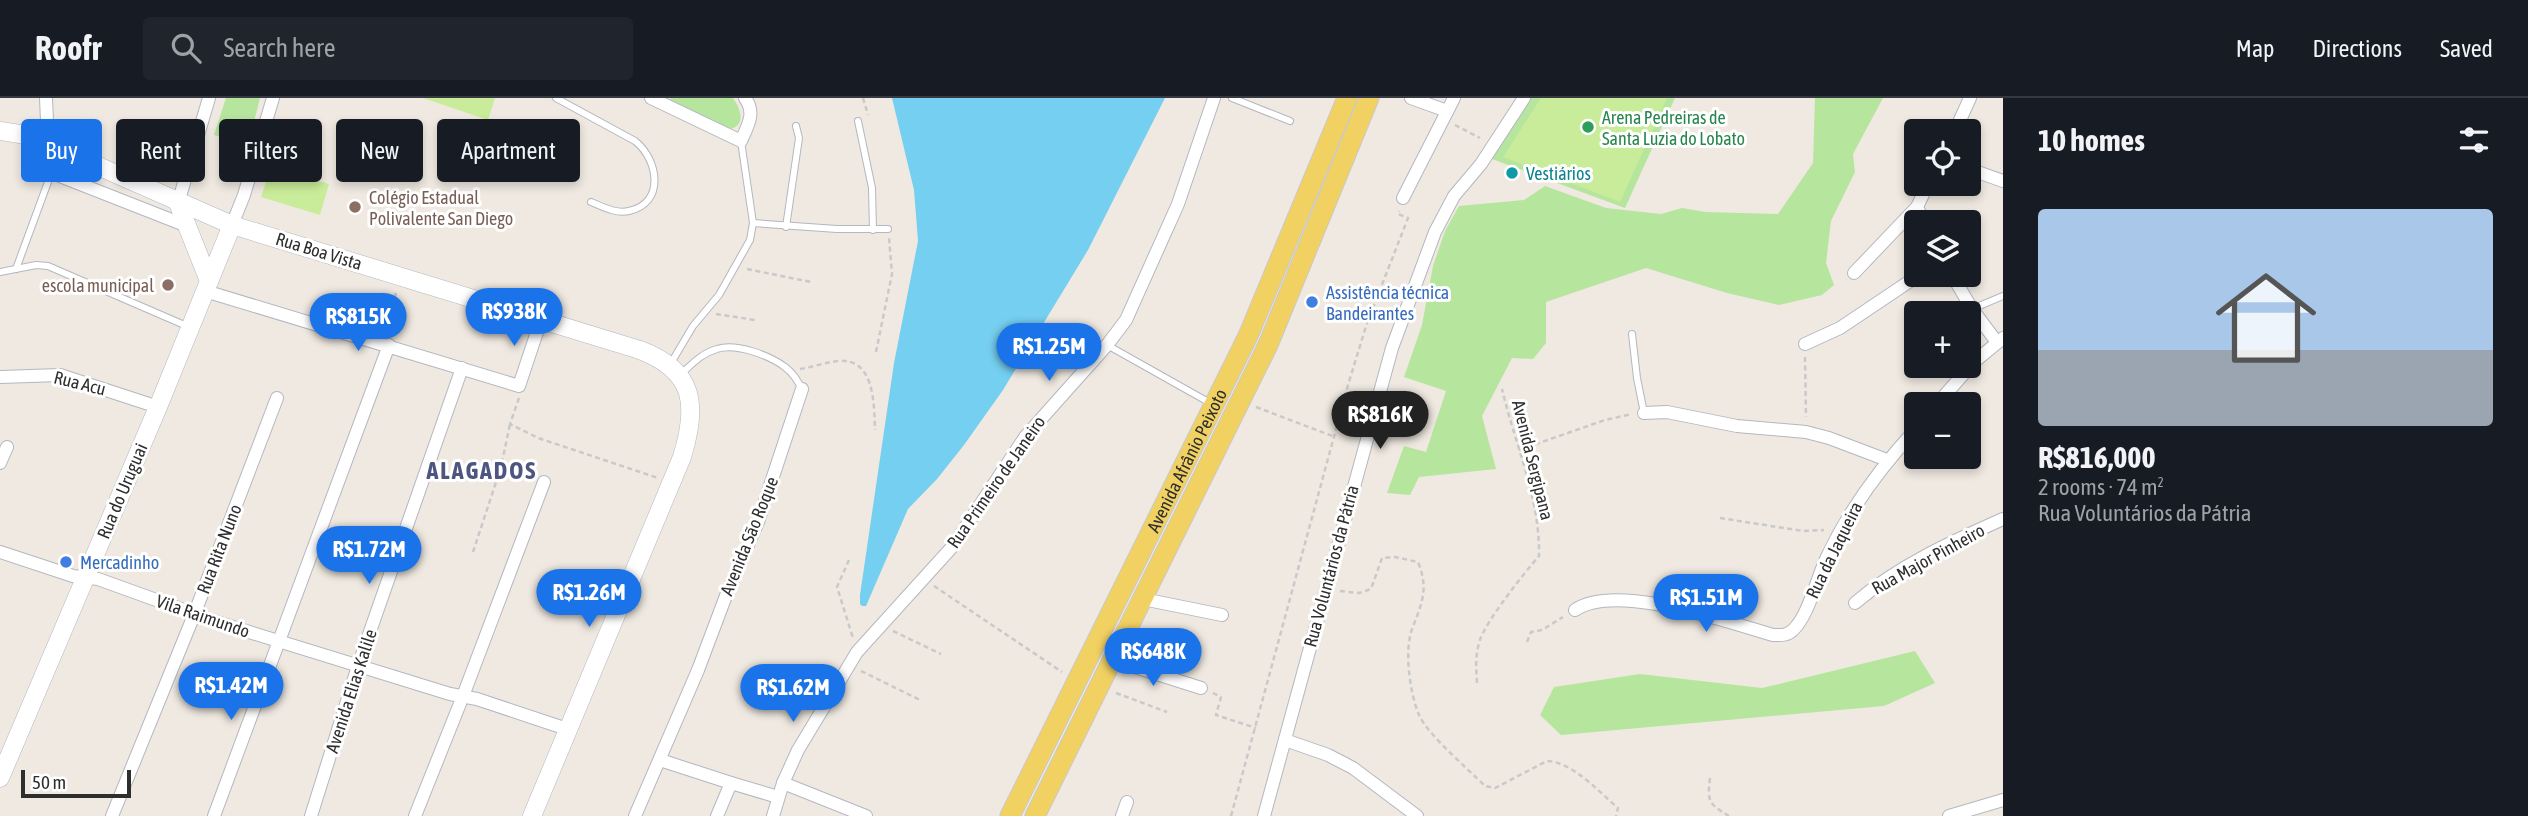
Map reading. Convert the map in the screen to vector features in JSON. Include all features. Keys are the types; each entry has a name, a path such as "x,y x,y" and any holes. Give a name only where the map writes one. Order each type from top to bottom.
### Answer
{"main road":[{"name":"Avenida Afrânio Peixoto","path":"1010,816 1215,406 1273,278 1347,98"},
{"name":"Avenida Afrânio Peixoto","path":"1035,816 1268,345 1370,98"},
{"name":"Rua Boa Vista","path":"0,131 21,134"},
{"name":"Rua Boa Vista","path":"102,168 232,225 640,350 675,370"},
{"path":"178,202 207,286"},
{"name":"Rua do Uruguai","path":"0,778 158,407 232,225"},
{"path":"532,816 682,457 688,436 690,409 686,387 675,370"}],"street":[{"path":"47,98 50,119"},
{"path":"178,202 209,98"},
{"path":"232,225 244,195 273,98"},
{"path":"658,100 741,141 751,118 750,105 745,98"},
{"name":"Rua Primeiro de Janeiro","path":"774,816 783,783 815,719 857,652 953,546 1025,438 1126,320 1178,204 1214,98"},
{"path":"1412,98 1447,111"},
{"path":"1403,198 1454,98"},
{"name":"Rua Voluntários da Pátria","path":"1264,816 1392,348 1435,232 1454,196 1493,146 1524,98"},
{"path":"1960,119 1970,98"},
{"path":"1981,173 2003,181"},
{"path":"75,182 187,226"},
{"path":"1854,273 1917,207 1922,196"},
{"path":"1805,344 1840,328 1904,285"},
{"path":"207,286 519,386 541,320"},
{"path":"1947,392 1973,362 2000,340 1981,319"},
{"path":"214,816 384,344"},
{"name":"Avenida Elias Kalile","path":"311,816 358,666 463,368"},
{"name":"Rua Acu","path":"0,377 60,375 158,407"},
{"name":"Avenida São Roque","path":"635,816 758,522 802,388"},
{"name":"Rua Rita Nuno","path":"112,816 194,615 277,398"},
{"path":"1644,413 1667,412 1737,426 1806,432 1886,460"},
{"name":"Rua da Jaqueira","path":"1575,610 1580,606 1612,600 1637,600 1773,635 1784,635 1793,630 1802,615 1826,558 1864,490 1904,441"},
{"path":"0,463 6,447"},
{"path":"415,816 544,482"},
{"name":"Rua Major Pinheiro","path":"1855,603 1879,583 1967,535 2003,519"},
{"name":"Vila Raimundo","path":"0,552 73,576 98,579 194,615 358,666 477,699 567,729"},
{"path":"1143,599 1222,615"},
{"path":"1113,660 1201,688"},
{"path":"1285,740 1328,755 1353,768 1417,816"},
{"path":"660,760 778,797"},
{"path":"716,816 731,783"},
{"path":"783,783 866,816"},
{"path":"1949,816 2003,800"},
{"path":"1122,816 1128,802"}],"lane":[{"path":"556,98 635,141 646,150 652,161 655,170 653,188 649,198 639,207 627,211 612,210 591,202"},
{"path":"1232,98 1290,121"},
{"path":"858,121 872,188 873,230"},
{"path":"786,227 799,138 796,126"},
{"path":"675,370 684,340 737,267 751,240 753,223 741,141"},
{"path":"16,269 49,182"},
{"path":"753,223 786,227 888,229"},
{"path":"0,272 36,265 48,266 191,328"},
{"path":"1981,305 2003,296"},
{"path":"1632,334 1644,413"},
{"path":"1107,345 1215,406"},
{"name":"Avenida São Roque","path":"675,370 701,355 725,347 736,348 770,358 790,371 802,388"}],"path":[{"path":"1463,129 1493,146"},
{"path":"1231,816 1323,471 1367,323 1408,218 1398,214 1403,198"},
{"path":"876,352 892,274 888,229"},
{"path":"737,267 811,282"},
{"path":"384,344 402,277"},
{"path":"706,313 755,320"},
{"path":"1805,344 1806,432"},
{"path":"790,371 838,361 856,363 866,372 871,386 876,430"},
{"path":"473,552 501,467 510,424 521,394 519,386"},
{"name":"Avenida Sergipana","path":"1477,684 1475,659 1480,637 1524,573 1539,556 1536,510 1502,389"},
{"path":"1241,402 1335,437"},
{"path":"1519,450 1605,420 1644,413"},
{"path":"510,424 538,438 671,482"},
{"path":"501,467 544,482"},
{"path":"1720,518 1803,531 1841,528"},
{"path":"1326,588 1347,593 1366,592 1373,585 1382,558 1395,556 1418,562 1425,580 1424,593 1412,630 1408,662 1420,717 1485,786 1495,788 1547,761 1555,761 1574,772 1618,808 1616,816"},
{"path":"849,560 837,587 857,652"},
{"path":"922,578 1077,682"},
{"path":"1527,642 1531,632 1542,630 1575,610"},
{"path":"880,625 941,654"},
{"path":"849,665 920,700"},
{"path":"1100,686 1167,712"},
{"path":"1201,688 1221,697 1216,715 1256,728"},
{"path":"1710,778 1710,803 1729,816"}],"green space":[{"path":"226,98 260,98 255,119 219,119"},
{"path":"423,98 495,98 488,119"},
{"path":"733,98 740,111 739,124 730,129 670,100"},
{"name":"Arena Pedreiras de Santa Luzia do Lobato","path":"1530,98 1675,98 1625,208 1492,159"},
{"name":"Arena Pedreiras de Santa Luzia do Lobato","path":"1541,98 1667,98 1620,202 1503,157"},
{"path":"1815,98 1883,98 1853,154 1855,172 1831,221 1826,263 1834,285 1822,295 1779,305 1727,293 1646,268 1546,302 1546,343 1533,359 1512,358 1482,416 1496,469 1419,477 1410,495 1387,493 1404,446 1426,452 1446,391 1404,377 1422,325 1433,266 1445,231 1459,206 1524,200 1545,186 1606,208 1661,214 1682,208 1705,212 1778,214 1813,163"},
{"path":"219,120 219,136 214,135"},
{"path":"266,182 329,184 320,215 261,197"},
{"path":"1915,651 1935,683 1884,706 1561,735 1540,715 1554,687 1640,674 1762,688"}],"water":[{"path":"892,98 1165,98 1088,250 1003,390 937,479 908,509 866,606 862,606 860,595 894,363 918,241 914,190"}],"place":[{"name":"Arena Pedreiras de Santa Luzia do Lobato","path":"1588,127"},
{"name":"Vestiários","path":"1512,173"},
{"name":"Colégio Estadual Polivalente San Diego","path":"355,207"},
{"name":"escola municipal","path":"168,285"},
{"name":"Assistência técnica Bandeirantes","path":"1312,302"},
{"name":"Mercadinho","path":"66,562"}],"district":[{"name":"ALAGADOS","path":"482,470"}]}
